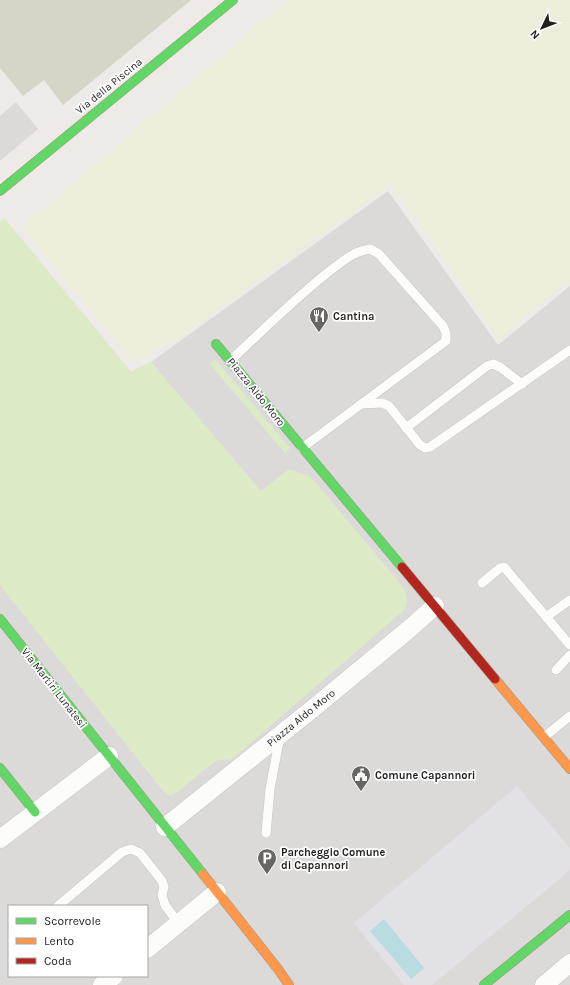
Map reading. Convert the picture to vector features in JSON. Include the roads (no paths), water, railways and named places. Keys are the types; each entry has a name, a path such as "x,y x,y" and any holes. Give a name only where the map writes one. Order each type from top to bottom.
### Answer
{"street":[{"name":"Via della Piscina","path":"0,191 233,0"},
{"name":"Piazza Aldo Moro","path":"216,344 570,767"},
{"name":"Piazza Aldo Moro","path":"165,827 280,735 435,606"},
{"name":"Via Martiri Lunatesi","path":"0,619 278,969 289,985"},
{"path":"0,840 108,756"},
{"path":"0,768 35,812"},
{"path":"148,949 217,892"},
{"path":"484,985 570,915"},
{"path":"544,985 570,963"},
{"path":"102,985 113,977"}],"lane":[{"path":"230,361 306,289 352,254 362,250 370,249 379,254 443,326 446,333 446,340 302,448"},
{"path":"362,404 382,403 389,406 420,445 425,448 430,447 570,350"},
{"path":"406,428 487,366 493,364 500,367 522,384"},
{"path":"482,583 500,568 504,567 570,645"},
{"path":"546,618 570,600"},
{"path":"556,670 570,655"},
{"path":"544,737 570,716"},
{"path":"266,833 270,789 280,735"},
{"path":"59,905 122,852 131,850 140,853 162,881 164,887 162,895 165,905 179,924"},
{"path":"95,977 102,985"}],"water":[{"path":"384,919 424,968 411,979 370,931"}],"place":[{"name":"Cantina","path":"319,333"},
{"name":"Comune Capannori","path":"361,792"},
{"name":"Parcheggio Comune di Capannori","path":"267,875"}]}
